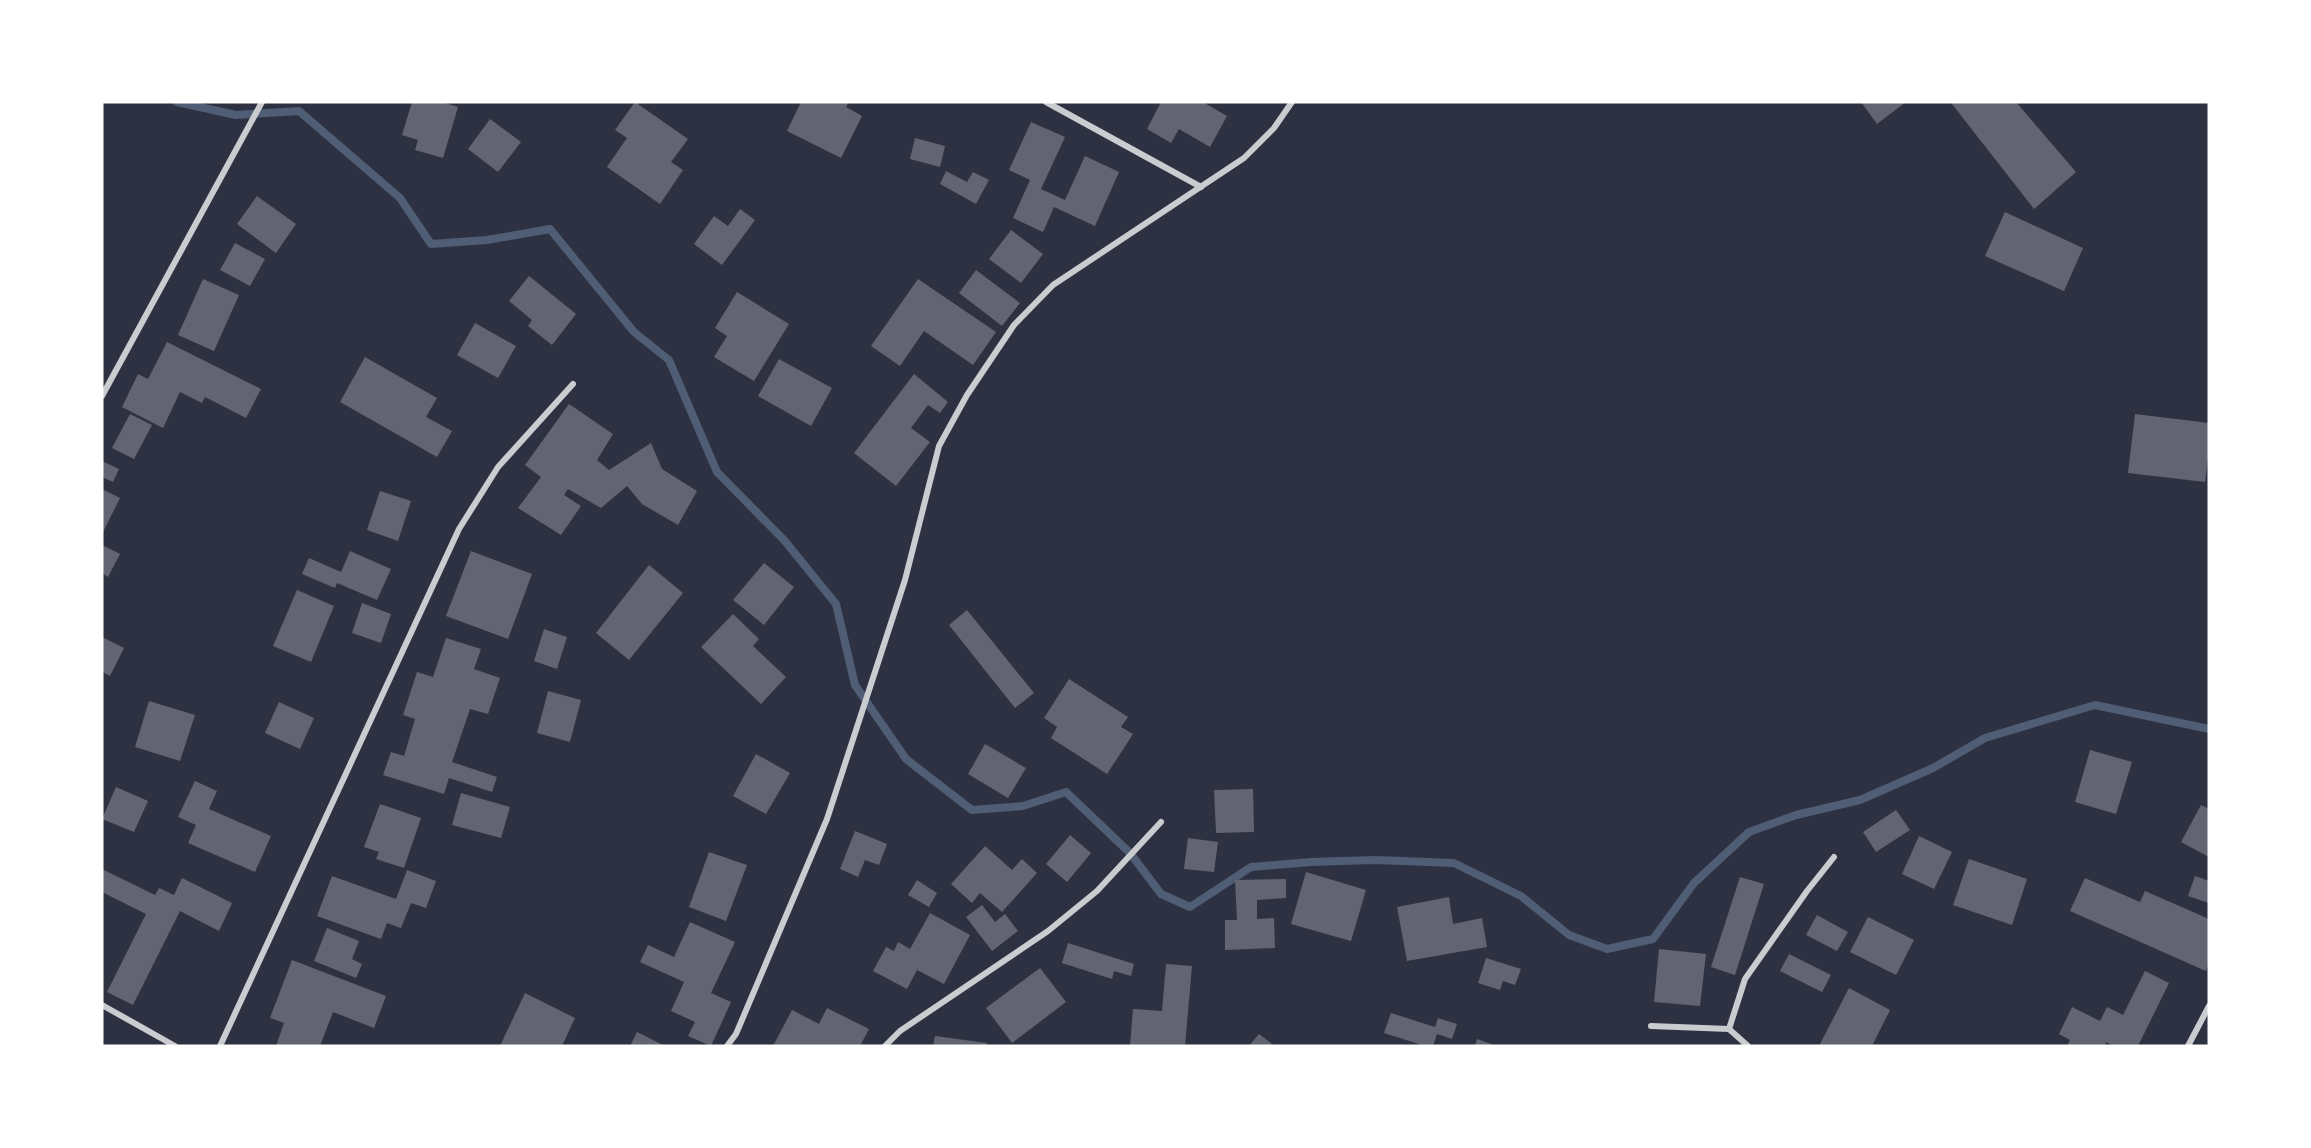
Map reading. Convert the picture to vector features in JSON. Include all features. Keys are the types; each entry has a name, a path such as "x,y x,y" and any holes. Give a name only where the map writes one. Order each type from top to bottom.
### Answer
{"street":[{"path":"102,396 262,102"},
{"path":"1046,102 1201,187"},
{"path":"727,1046 736,1034 827,819 905,580 939,446 967,394 1014,325 1053,285 1244,158 1275,128 1292,102"},
{"path":"220,1046 459,529 498,467 573,384"},
{"path":"885,1046 900,1031 1048,931 1097,891 1161,822"},
{"path":"1729,1029 1745,979 1834,857"},
{"path":"102,1005 175,1046"},
{"path":"2188,1046 2209,1006"},
{"path":"1651,1026 1729,1029 1748,1046"}],"building":[{"path":"412,102 442,102 458,107 443,158 415,150 418,140 402,135"},
{"path":"635,102 688,139 671,162 683,170 660,204 607,167 627,138 615,130"},
{"path":"801,102 849,102 846,107 862,116 841,158 787,131"},
{"path":"1161,102 1203,102 1227,116 1210,147 1179,129 1171,143 1147,129"},
{"path":"1861,102 1906,102 1877,124"},
{"path":"1954,102 2016,102 2076,172 2034,209 1952,104"},
{"path":"490,119 521,142 498,172 468,149"},
{"path":"1031,122 1065,137 1041,189 1065,200 1085,156 1119,172 1095,226 1054,207 1043,232 1013,218 1030,180 1009,170"},
{"path":"915,138 945,146 940,167 910,159"},
{"path":"946,171 967,182 973,172 989,180 976,204 940,184"},
{"path":"257,196 296,224 276,253 237,224"},
{"path":"740,209 755,220 722,265 694,244 714,216 728,226"},
{"path":"2005,212 2083,248 2064,291 1985,256"},
{"path":"1011,230 1043,254 1021,283 989,259"},
{"path":"235,243 265,259 250,286 220,270"},
{"path":"976,270 1020,303 1002,326 959,293"},
{"path":"529,276 576,314 552,345 528,326 532,320 509,301"},
{"path":"203,279 239,295 214,351 178,335"},
{"path":"918,279 996,332 973,365 924,331 900,366 871,346"},
{"path":"737,292 789,324 754,381 714,357 727,336 715,328"},
{"path":"475,323 516,346 498,378 457,355"},
{"path":"167,342 261,389 246,418 205,397 202,403 180,392 163,428 122,407 138,374 148,379"},
{"path":"365,357 437,398 426,417 452,431 437,457 340,402"},
{"path":"779,359 832,388 811,426 758,396"},
{"path":"914,374 948,402 940,413 928,405 911,428 930,442 896,486 854,453"},
{"path":"569,404 613,434 597,460 609,470 651,443 662,469 697,491 678,525 642,504 627,486 601,508 568,489 564,495 581,506 561,535 518,508 541,477 525,465"},
{"path":"130,414 152,425 134,459 112,448"},
{"path":"2135,414 2209,423 2209,450 2205,482 2128,473"},
{"path":"102,461 119,469 113,482 102,477"},
{"path":"102,489 120,498 102,534"},
{"path":"380,491 411,501 398,541 367,530"},
{"path":"102,545 120,554 108,577 102,573"},
{"path":"350,551 391,569 377,600 337,583 335,588 302,574 309,558 341,572"},
{"path":"471,551 532,574 508,639 446,616"},
{"path":"764,563 794,587 764,625 733,600"},
{"path":"649,565 683,593 629,660 596,633"},
{"path":"297,590 334,606 311,662 273,646"},
{"path":"362,603 391,614 381,643 352,633"},
{"path":"967,610 1034,693 1015,708 949,625"},
{"path":"733,614 759,639 753,646 786,677 761,704 701,647"},
{"path":"544,629 567,637 557,669 534,661"},
{"path":"102,637 124,648 110,676 102,672"},
{"path":"446,638 481,649 474,669 500,678 488,714 470,709 452,762 497,777 492,792 449,778 444,794 383,775 391,752 404,756 415,719 403,715 417,672 433,677"},
{"path":"1069,679 1128,717 1121,727 1133,734 1107,774 1051,738 1057,727 1044,718"},
{"path":"548,691 581,700 570,742 537,733"},
{"path":"149,701 195,715 180,761 135,747"},
{"path":"279,702 314,718 300,749 265,733"},
{"path":"985,744 1026,768 1008,798 968,774"},
{"path":"2090,750 2132,762 2116,814 2075,802"},
{"path":"756,754 790,773 766,814 733,796"},
{"path":"195,781 217,791 209,809 271,836 255,872 188,843 196,825 178,817"},
{"path":"116,787 148,801 134,832 102,819"},
{"path":"1253,789 1254,832 1216,833 1214,790"},
{"path":"461,793 510,807 501,838 452,825"},
{"path":"380,804 421,818 404,868 376,859 379,852 364,847"},
{"path":"2201,805 2209,809 2209,857 2181,842"},
{"path":"1896,810 1910,830 1876,852 1863,832"},
{"path":"855,831 887,844 879,865 865,860 858,877 840,869"},
{"path":"1070,835 1091,853 1067,882 1046,864"},
{"path":"1919,836 1952,852 1934,889 1902,874"},
{"path":"1188,838 1218,842 1214,872 1184,869"},
{"path":"985,846 1012,870 1022,859 1037,873 1002,912 980,893 972,903 951,884"},
{"path":"709,852 747,865 726,921 689,907"},
{"path":"1969,859 2027,879 2012,925 1953,905"},
{"path":"102,869 155,895 159,888 174,895 182,878 232,903 219,931 180,911 133,1005 107,992 146,914 102,892"},
{"path":"407,870 436,881 426,908 411,903 401,928 387,923 381,939 317,916 332,876 396,899"},
{"path":"1306,872 1366,890 1351,941 1291,924"},
{"path":"2195,876 2209,881 2209,903 2188,896"},
{"path":"1740,877 1764,884 1735,975 1711,967"},
{"path":"2085,878 2140,902 2145,891 2209,919 2209,963 2206,971 2070,911"},
{"path":"1286,879 1286,898 1257,900 1257,919 1274,918 1275,948 1225,950 1225,920 1237,920 1235,880"},
{"path":"917,880 937,893 929,907 908,895"},
{"path":"1449,897 1453,924 1482,918 1487,947 1407,961 1397,907"},
{"path":"982,905 995,922 1005,914 1018,931 992,951 966,917"},
{"path":"930,913 970,935 944,984 917,970 907,989 873,971 886,947 894,951 898,942 910,949"},
{"path":"1817,915 1848,932 1837,951 1806,935"},
{"path":"1868,917 1914,940 1896,975 1850,952"},
{"path":"690,922 735,942 711,993 731,1002 711,1046 688,1036 695,1022 671,1011 684,982 640,962 648,945 674,957"},
{"path":"327,928 359,941 352,959 362,964 356,978 314,961"},
{"path":"1068,943 1134,964 1131,976 1114,971 1112,979 1062,963"},
{"path":"1659,949 1706,954 1700,1006 1654,1002"},
{"path":"1789,954 1831,975 1822,992 1780,971"},
{"path":"1486,958 1521,969 1515,985 1503,981 1500,990 1478,983"},
{"path":"292,960 386,996 374,1028 333,1012 320,1046 276,1046 284,1023 270,1018"},
{"path":"1166,964 1192,966 1185,1046 1130,1046 1133,1009 1162,1011"},
{"path":"1040,968 1066,1002 1012,1043 986,1008"},
{"path":"2145,971 2169,983 2138,1046 2114,1046 2106,1042 2105,1046 2067,1046 2070,1040 2059,1034 2072,1007 2100,1021 2107,1007 2123,1015"},
{"path":"1849,988 1890,1010 1872,1046 1819,1046"},
{"path":"525,993 575,1018 562,1046 500,1046"},
{"path":"827,1008 869,1029 860,1046 773,1046 792,1010 819,1024"},
{"path":"1391,1013 1435,1027 1438,1018 1457,1024 1452,1039 1437,1034 1433,1046 1425,1046 1384,1033"},
{"path":"637,1032 665,1046 630,1046"},
{"path":"1259,1034 1275,1046 1249,1046"},
{"path":"935,1036 987,1043 987,1046 933,1046"},
{"path":"1477,1039 1497,1046 1475,1046"}],"waterway":[{"path":"177,102 236,115 299,111 400,198 431,244 487,240 550,229 634,332 669,360 717,472 784,540 836,604 855,685 906,759 972,810 1023,806 1066,792 1130,853 1161,894 1190,907 1251,867 1375,860 1454,863 1521,896 1569,935 1607,949 1653,939 1694,883 1749,832 1796,815 1860,800 1933,768 1985,738 2095,705 2209,729"}]}
